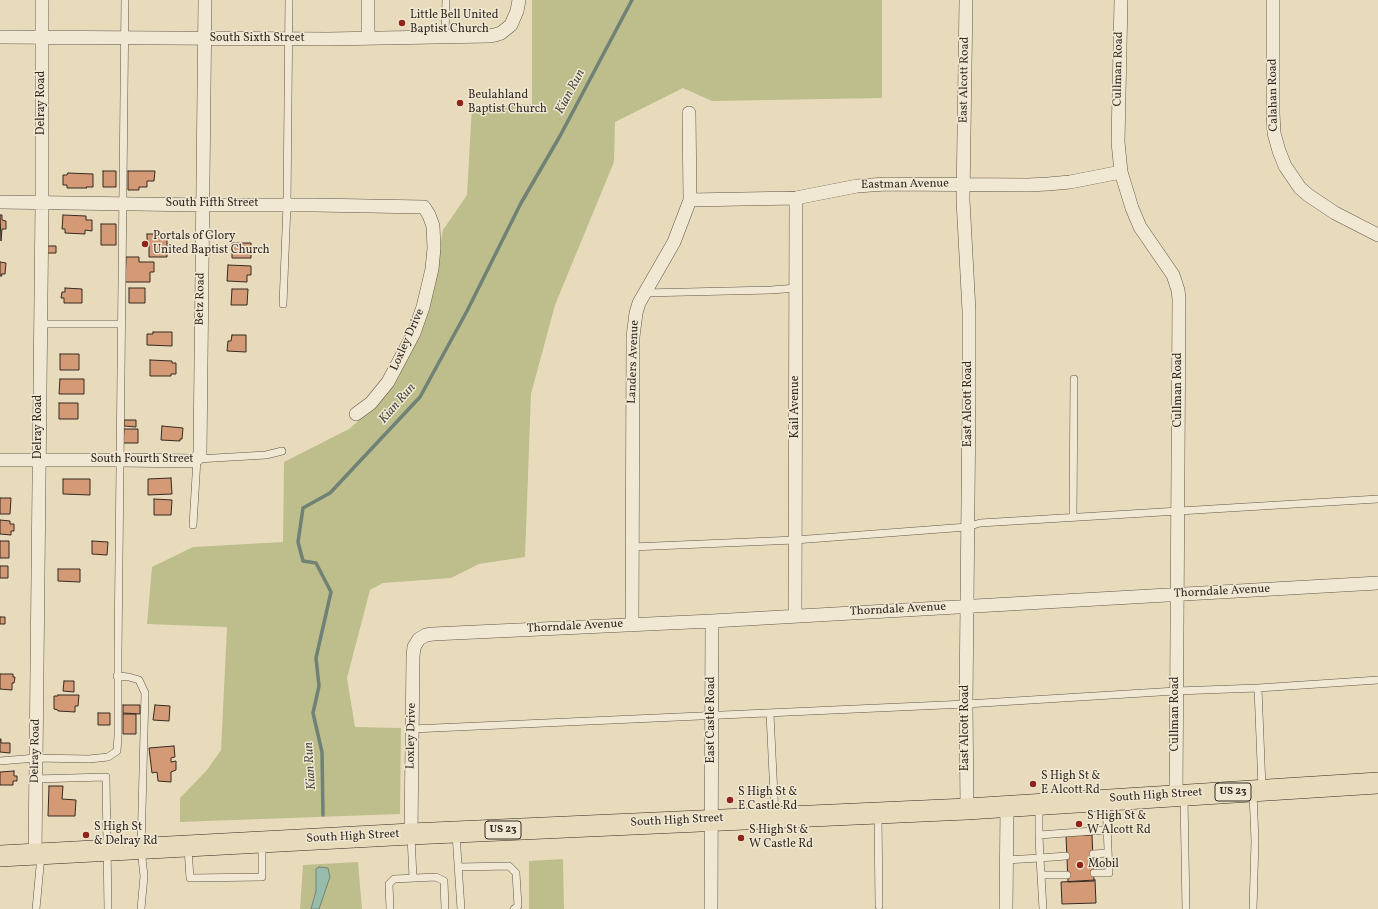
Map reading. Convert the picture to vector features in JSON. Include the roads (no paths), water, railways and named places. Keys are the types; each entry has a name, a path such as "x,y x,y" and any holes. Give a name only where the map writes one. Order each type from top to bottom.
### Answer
{"main road":[{"name":"South High Street","path":"0,856 411,834 1007,806 1378,783"}],"street":[{"name":"Delray Road","path":"38,854 36,758 42,203 42,0"},
{"name":"Betz Road","path":"197,459 200,454 205,0"},
{"path":"368,0 368,38"},
{"name":"South Sixth Street","path":"0,37 289,39 495,36 506,30 511,25 517,11 519,0"},
{"name":"East Alcott Road","path":"966,0 964,185 969,318 966,704 967,808"},
{"name":"Cullman Road","path":"1121,0 1118,142 1121,172 1129,202 1140,228 1173,275 1178,290 1179,425 1176,692 1180,795"},
{"name":"Calahan Road","path":"1274,0 1274,133 1285,166 1300,188 1308,195 1335,214 1378,235"},
{"name":"Landers Avenue","path":"632,625 633,337 636,313 644,292 674,242 690,200 689,113"},
{"name":"Eastman Avenue","path":"690,200 796,198 857,186 886,184 1048,184 1070,182 1121,172"},
{"name":"Kail Avenue","path":"795,616 797,288 796,198"},
{"name":"South Fifth Street","path":"0,202 424,207"},
{"name":"Loxley Drive","path":"356,414 371,403 388,382 414,333 423,307 432,269 434,248 433,226 424,207"},
{"name":"South Fourth Street","path":"0,460 192,461 197,459"},
{"name":"Thorndale Avenue","path":"419,639 426,635 433,634 712,621 1378,583"},
{"name":"East Castle Road","path":"711,909 713,716 712,621"},
{"name":"Loxley Drive","path":"411,834 413,656 414,647 419,639"},
{"path":"1006,909 1007,806"}],"lane":[{"path":"0,760 36,758 89,759 108,757 116,751 118,736 125,0"},
{"path":"284,304 287,205 289,0"},
{"path":"445,37 446,0"},
{"path":"644,292 797,288"},
{"path":"40,324 122,324"},
{"path":"1073,517 1074,379"},
{"name":"South Fourth Street","path":"197,459 266,455 282,451"},
{"name":"Betz Road","path":"193,525 197,459"},
{"path":"632,547 795,540 967,527 980,523 1378,499"},
{"path":"118,676 139,680 144,693 141,849 144,876 141,909"},
{"path":"412,729 770,714 1258,688 1378,680"},
{"path":"1253,909 1257,790 1258,688"},
{"path":"770,714 775,817"},
{"path":"36,779 106,777 108,909"},
{"path":"1180,795 1186,909"},
{"path":"1094,873 1109,873 1106,800"},
{"path":"1038,804 1043,909"},
{"path":"878,812 879,906"},
{"path":"1040,835 1107,830"},
{"path":"455,832 461,909"},
{"path":"411,834 412,878"},
{"path":"188,846 190,878 262,877 262,842"},
{"path":"1093,854 1108,853"},
{"path":"36,909 38,854"},
{"path":"1006,860 1066,856"},
{"path":"458,867 509,866 516,873 518,906 514,909"},
{"path":"1041,876 1067,874"},
{"path":"390,909 389,884 394,879 436,877 444,881 445,909"}],"waterway":[{"name":"Kian Run","path":"323,815 322,752 313,713 319,686 316,658 331,592 316,563 303,561 298,542 303,508 330,493 420,397 467,311 521,203 560,136 632,0"}],"place":[{"name":"Little Bell United Baptist Church","path":"402,23"},
{"name":"Beulahland Baptist Church","path":"460,103"},
{"name":"Portals of Glory United Baptist Church","path":"145,244"},
{"name":"S High St & E Alcott Rd","path":"1033,784"},
{"name":"S High St & E Castle Rd","path":"730,800"},
{"name":"S High St & W Alcott Rd","path":"1079,824"},
{"name":"S High St & Delray Rd","path":"86,835"},
{"name":"S High St & W Castle Rd","path":"741,838"},
{"name":"Mobil","path":"1080,865"}]}
